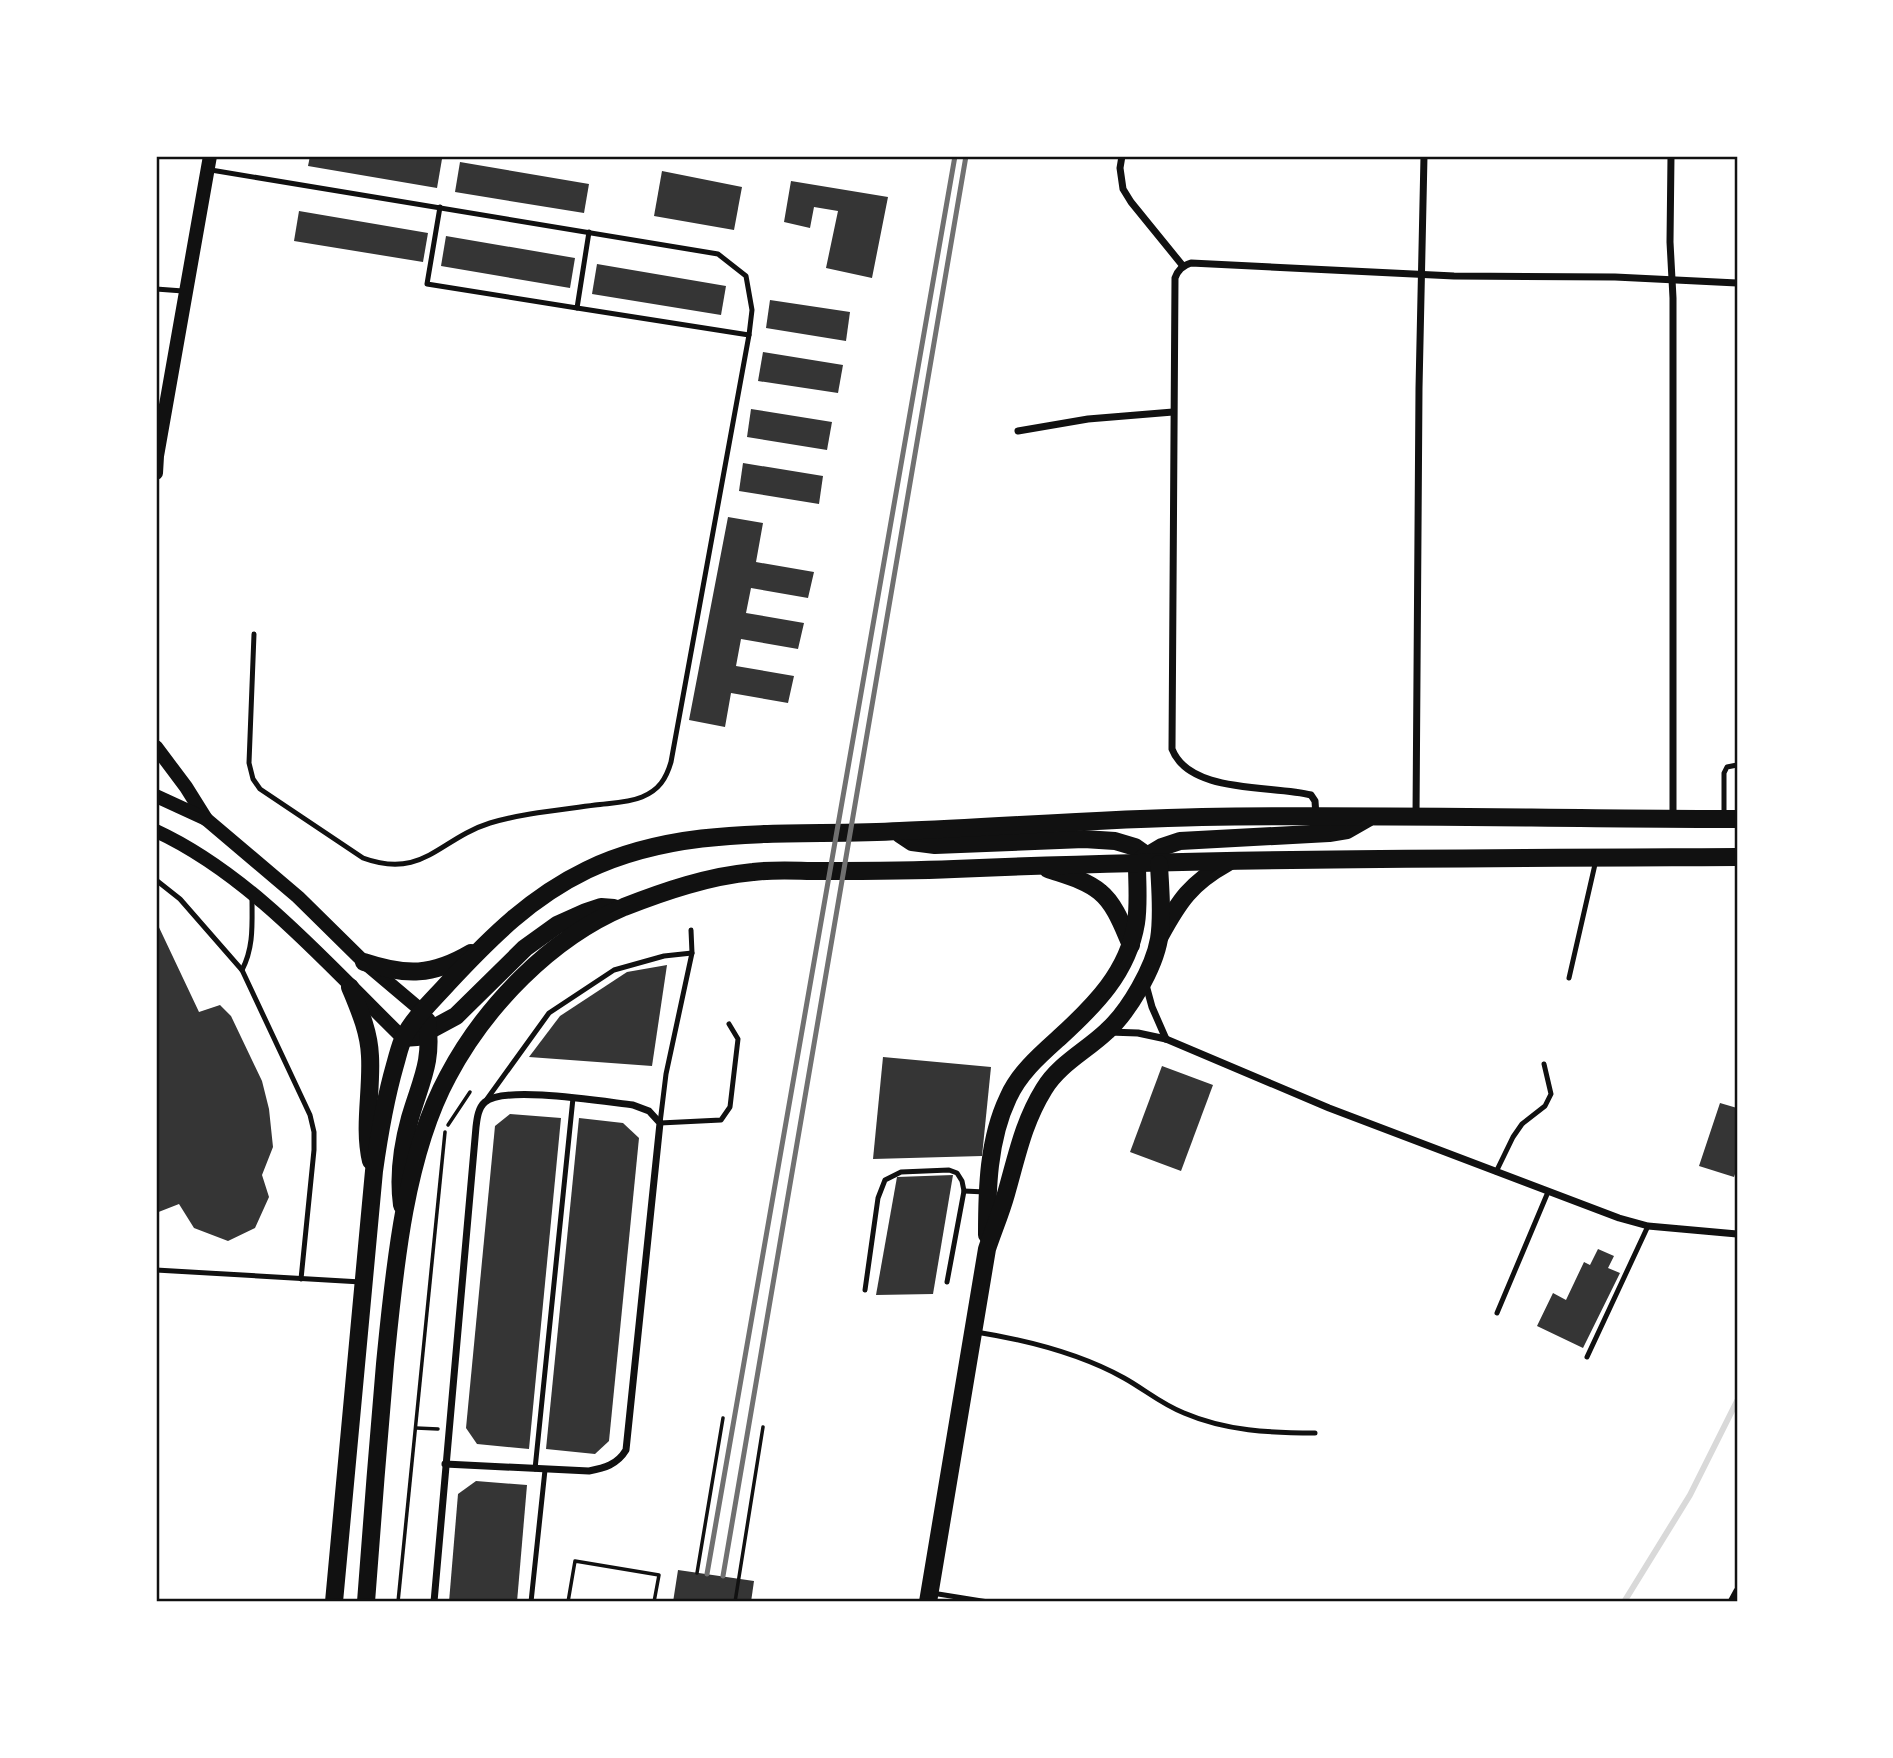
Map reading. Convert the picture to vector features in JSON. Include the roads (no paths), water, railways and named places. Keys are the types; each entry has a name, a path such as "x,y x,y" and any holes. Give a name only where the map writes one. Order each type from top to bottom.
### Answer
{"main road":[{"path":"156,473 156,458 209,162"},
{"path":"156,747 206,819"},
{"path":"156,796 206,819 298,897 365,962 422,1011 428,1031 428,1066 402,1152 399,1183 404,1219"},
{"path":"334,1602 374,1171 383,1111 403,1038 422,1011 484,944 536,899 590,869 630,853 702,837 746,834 890,832 1098,820 1316,816 1731,819"},
{"path":"987,1249 987,1192 998,1125 1008,1097 1038,1057 1107,989 1122,966 1131,945 1148,861 1163,846 1194,839 1329,833 1348,830 1369,817"},
{"path":"156,831 199,855 281,919 403,1038 416,1037 456,1016 525,948 557,925 601,907 621,908"},
{"path":"890,832 912,842 935,845 1084,839 1115,841 1135,847 1148,861 1159,940"},
{"path":"366,1602 391,1306 404,1219 426,1128 448,1075 466,1046 516,984 544,956 580,931 621,908 698,883 754,871 886,871 1148,861 1737,857"},
{"path":"929,1597 987,1249 1006,1195 1021,1135 1046,1085 1064,1065 1106,1032 1121,1015 1145,978 1159,940 1183,896 1206,874 1233,860"},
{"path":"1039,866 1100,891 1114,909 1131,945"},
{"path":"365,962 393,972 427,971 457,961 484,944"},
{"path":"350,986 368,1036 370,1057 366,1141 374,1171"}],"street":[{"path":"1122,156 1120,168 1123,189 1183,266"},
{"path":"1416,817 1424,156"},
{"path":"1671,156 1673,819"},
{"path":"1316,816 1315,801 1311,795 1239,785 1192,772 1176,758 1172,749 1175,278 1183,266 1191,263 1421,274 1737,283"},
{"path":"1018,431 1088,419 1173,412"},
{"path":"1145,978 1152,1007 1166,1040"},
{"path":"1106,1032 1138,1033 1166,1040 1329,1108 1619,1218 1648,1226 1737,1234"},
{"path":"434,1602 445,1464 475,1128 478,1112 485,1102 507,1094 633,1105 649,1111 660,1123 626,1450 617,1461 607,1467 589,1471 445,1464"},
{"path":"1731,1602 1737,1591"}],"lane":[{"path":"209,162 440,208 718,254 746,276 752,310 671,762 666,779 654,791 640,799 491,823 463,833 436,853 400,865 379,864 363,858 260,789 253,779 249,764 254,634"},
{"path":"440,208 427,284 749,335"},
{"path":"577,308 589,232"},
{"path":"156,289 186,291"},
{"path":"1731,819 1724,773 1727,767 1737,765"},
{"path":"1569,978 1596,857"},
{"path":"156,880 180,899 242,970 310,1115 314,1132 301,1279"},
{"path":"242,970 249,958 252,943 252,895"},
{"path":"691,930 692,953 666,1074 660,1123 721,1120 730,1107 738,1039 729,1024"},
{"path":"485,1102 550,1013 614,970 664,956 692,953"},
{"path":"1496,1172 1518,1130 1531,1115 1545,1106 1551,1094 1544,1064"},
{"path":"535,1469 573,1098"},
{"path":"865,1290 878,1198 885,1180 901,1171 949,1170 957,1173 962,1181 964,1191 947,1282"},
{"path":"964,1191 987,1192"},
{"path":"1497,1313 1548,1192"},
{"path":"1587,1357 1648,1226"},
{"path":"156,1270 364,1282"},
{"path":"972,1331 1009,1337 1098,1366 1125,1378 1157,1401 1185,1414 1224,1426 1270,1433 1315,1433"},
{"path":"531,1602 545,1470"},
{"path":"929,1597 988,1602"}],"waterway":[{"path":"1624,1602 1690,1495 1737,1401"}],"railway":[{"path":"707,1574 955,156"},
{"path":"723,1576 966,156"}]}
